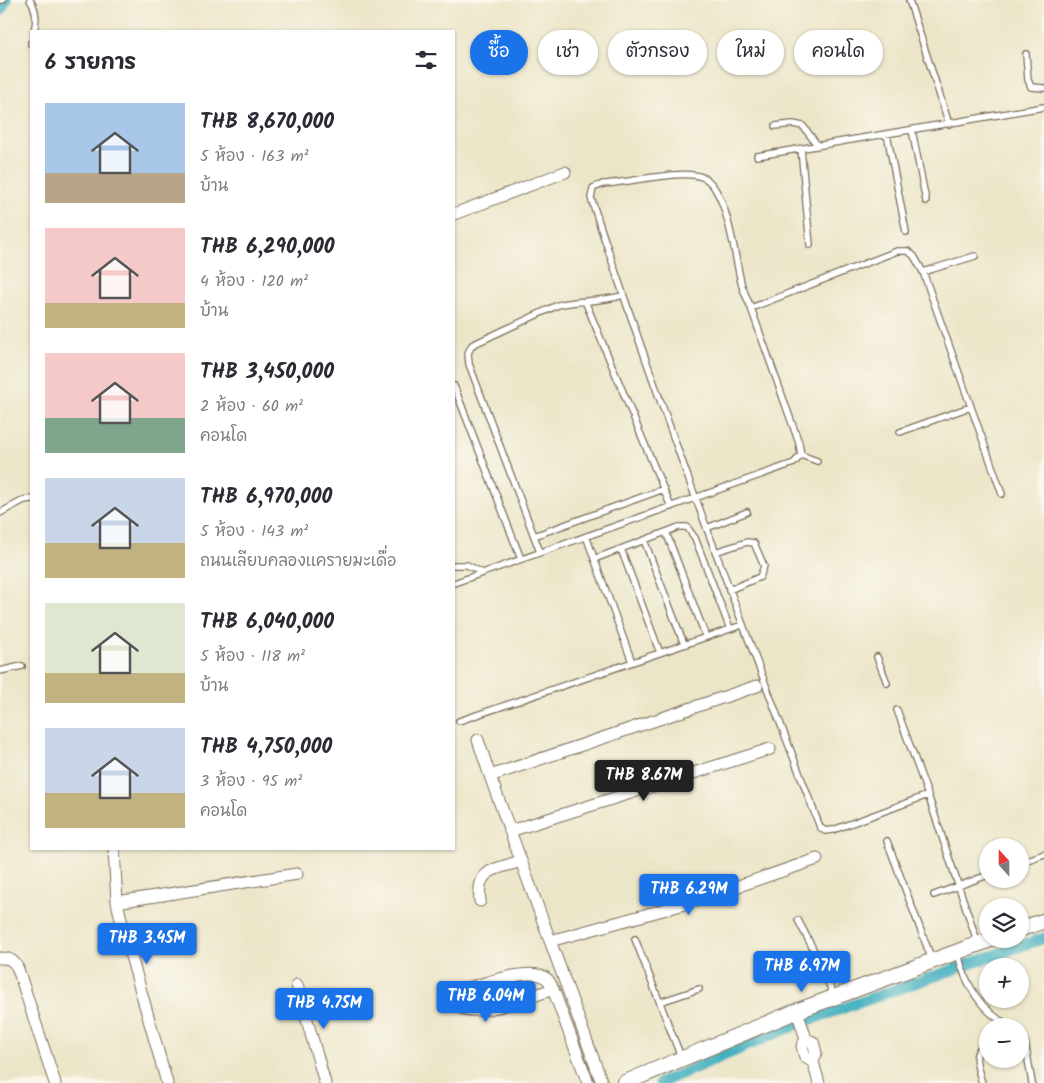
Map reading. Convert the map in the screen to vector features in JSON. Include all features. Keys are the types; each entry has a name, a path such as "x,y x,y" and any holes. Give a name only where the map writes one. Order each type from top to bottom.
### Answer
{"street":[{"path":"455,214 564,172"},
{"path":"490,776 757,686"},
{"path":"478,740 602,1083"},
{"path":"510,831 770,749"},
{"path":"114,850 117,902 166,1083"},
{"path":"550,941 692,902 817,859"},
{"path":"480,901 478,886 481,879 489,872 521,861"},
{"path":"117,902 297,874"},
{"path":"1029,926 1044,921"},
{"path":"624,1083 682,1059 799,1018 834,997 932,960 958,955 979,944"},
{"path":"0,958 8,958 16,963 55,1083"},
{"path":"553,989 484,1010 463,1010 458,1006 456,998 460,990 511,977 535,974 547,979 553,989 588,1083"},
{"path":"511,977 518,1000"},
{"path":"297,985 325,1083"},
{"path":"799,1018 806,1039 802,1046 805,1057 813,1062 819,1083"}],"lane":[{"path":"30,0 35,10 37,23 34,30"},
{"path":"909,0 949,124"},
{"path":"1026,54 1028,80 1031,87 1044,88"},
{"path":"757,156 1044,108"},
{"path":"775,126 792,124 803,126 810,132 818,146"},
{"path":"912,130 926,201"},
{"path":"887,134 906,232"},
{"path":"801,149 810,245"},
{"path":"801,455 799,444 742,286 727,218 712,183 702,177 683,175 603,184 593,188 591,198 623,295 729,590 820,826 825,831 832,830 928,795"},
{"path":"751,308 897,251 908,251 914,256 923,272 1002,494"},
{"path":"923,272 975,256"},
{"path":"540,552 469,364 468,353 472,345 545,310 572,301 609,300 623,295"},
{"path":"585,301 671,507"},
{"path":"455,389 521,559"},
{"path":"900,432 970,407"},
{"path":"455,583 794,463 801,455"},
{"path":"801,455 817,461"},
{"path":"534,536 664,489"},
{"path":"0,513 20,502 30,499"},
{"path":"707,528 747,512"},
{"path":"594,559 679,527 687,527 691,530 730,629"},
{"path":"666,532 706,637"},
{"path":"586,536 632,662"},
{"path":"644,540 684,644"},
{"path":"715,552 747,542 754,543 764,566 760,576 729,590"},
{"path":"621,549 660,652"},
{"path":"455,565 467,565 483,573"},
{"path":"459,721 742,625"},
{"path":"877,657 886,683"},
{"path":"0,671 22,666"},
{"path":"896,710 959,885 979,928"},
{"path":"887,841 932,960"},
{"path":"1029,860 1044,854"},
{"path":"934,895 979,878"},
{"path":"798,920 822,966 834,997"},
{"path":"635,939 682,1059"},
{"path":"958,955 963,972 972,991 997,1018"},
{"path":"660,1002 699,989"},
{"path":"979,1048 975,1056 982,1083"},
{"path":"1029,1065 1032,1083"}],"waterway":[{"path":"0,11 6,0"},
{"path":"660,1083 798,1024 1044,938"}]}
